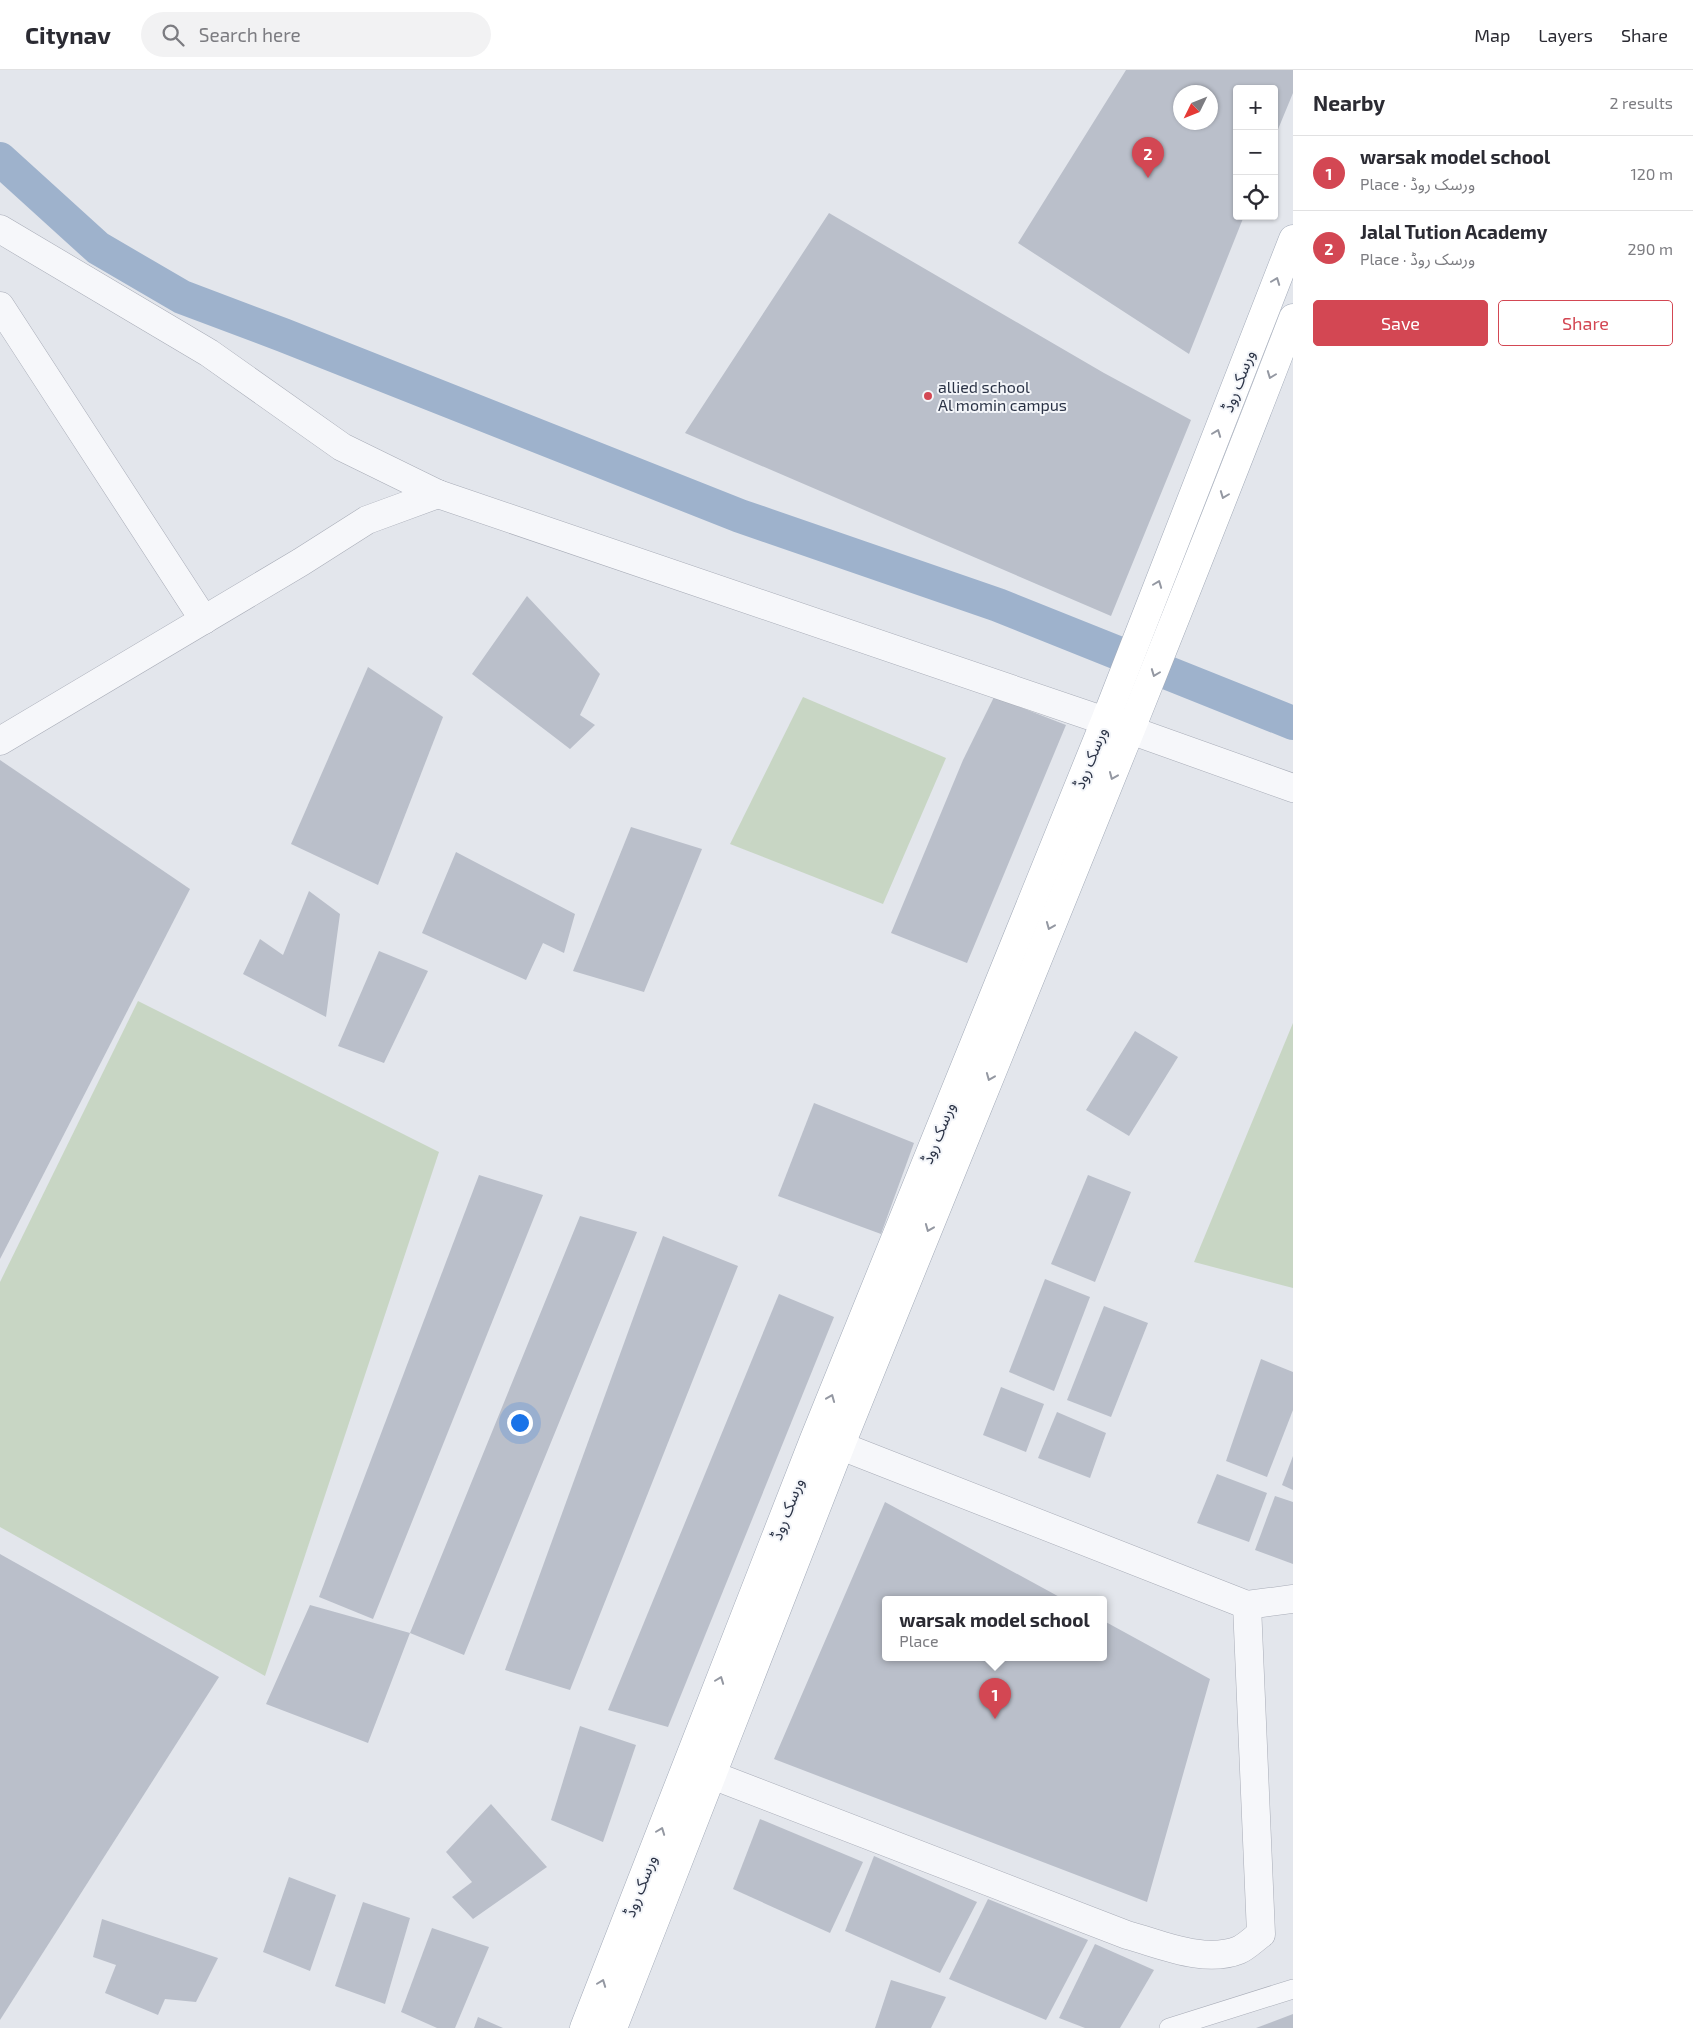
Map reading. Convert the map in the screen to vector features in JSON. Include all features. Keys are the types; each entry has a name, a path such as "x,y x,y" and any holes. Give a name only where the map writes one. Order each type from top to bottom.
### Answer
{"main road":[{"name":"ورسک روڈ","path":"584,2028 814,1439 1105,721 1293,239"},
{"name":"ورسک روڈ","path":"613,2028 840,1446 1086,838 1132,732 1293,318"},
{"path":"950,1104 975,1114"},
{"path":"851,1347 876,1358"}],"street":[{"path":"0,229 209,353 342,447 438,494 1105,721 1293,788"},
{"path":"0,306 204,620"},
{"path":"0,741 204,620 367,520 438,494"},
{"path":"814,1439 840,1446 1247,1605 1293,1599"},
{"path":"712,1775 1127,1935 1181,1950 1217,1956 1240,1950 1261,1934 1247,1605"}],"lane":[{"path":"1169,2028 1293,1989"}],"green space":[{"path":"803,697 946,758 883,904 730,844"},
{"path":"138,1001 439,1152 265,1676 0,1527 0,1282"},
{"path":"1293,1023 1293,1288 1194,1262"}],"building":[{"path":"1126,70 1293,70 1293,93 1278,129 1278,85 1233,85 1233,220 1242,220 1189,354 1018,243"},
{"name":"allied school Al momin campus","path":"829,213 1104,373 1191,420 1111,616 685,433"},
{"path":"527,596 600,674 580,715 595,725 570,749 472,674"},
{"path":"368,667 443,717 378,885 291,844"},
{"path":"994,697 1066,725 967,963 891,933 963,760"},
{"path":"0,760 190,889 0,1259"},
{"path":"631,827 702,849 644,992 573,971"},
{"path":"456,852 575,914 564,953 543,943 526,980 422,933"},
{"path":"309,891 340,914 326,1017 243,974 260,939 283,955"},
{"path":"379,951 428,971 384,1063 338,1046"},
{"path":"1135,1031 1178,1057 1129,1136 1086,1110"},
{"path":"814,1103 914,1143 881,1234 778,1196"},
{"path":"479,1175 543,1195 373,1619 319,1597"},
{"path":"1088,1175 1131,1192 1095,1282 1051,1264"},
{"path":"580,1216 637,1232 464,1655 410,1633"},
{"path":"663,1236 738,1266 570,1690 505,1670"},
{"path":"1045,1279 1090,1297 1054,1391 1009,1372"},
{"path":"779,1294 834,1317 668,1727 608,1710"},
{"path":"1104,1306 1148,1323 1111,1417 1067,1400"},
{"path":"1261,1359 1293,1372 1293,1410 1267,1477 1226,1461"},
{"path":"1001,1387 1044,1404 1026,1452 983,1435"},
{"path":"1057,1412 1106,1433 1090,1478 1038,1458"},
{"path":"1293,1456 1293,1490 1282,1485"},
{"path":"1217,1474 1267,1493 1249,1542 1197,1523"},
{"path":"1275,1496 1293,1502 1293,1564 1255,1550"},
{"path":"885,1502 1058,1596 882,1596 882,1661 1107,1661 1107,1623 1210,1679 1147,1902 774,1759"},
{"path":"0,1554 219,1677 0,2020"},
{"path":"310,1605 410,1633 368,1743 266,1704"},
{"path":"580,1726 636,1745 603,1842 551,1820"},
{"path":"491,1804 547,1867 473,1919 452,1897 472,1882 446,1852"},
{"path":"760,1819 863,1862 830,1933 733,1889"},
{"path":"874,1856 977,1902 940,1973 845,1931"},
{"path":"289,1877 336,1895 310,1971 263,1952"},
{"path":"988,1899 1088,1940 1046,2020 949,1979"},
{"path":"363,1902 410,1918 385,2004 335,1986"},
{"path":"102,1919 218,1958 196,2002 165,1999 158,2015 105,1993 116,1965 93,1957"},
{"path":"432,1928 489,1947 455,2028 437,2028 401,2012"},
{"path":"1095,1944 1154,1970 1120,2028 1085,2028 1059,2018"},
{"path":"891,1980 946,1997 931,2028 875,2028"},
{"path":"1293,2014 1293,2028 1256,2028"},
{"path":"478,2017 503,2028 474,2028"}],"waterway":[{"path":"0,159 98,248 182,297 283,335 740,516 998,605 1293,723"}],"place":[{"name":"Jalal Tution Academy","path":"1148,178"},
{"name":"allied school Al momin campus","path":"928,396"},
{"name":"warsak model school","path":"995,1719"}]}
